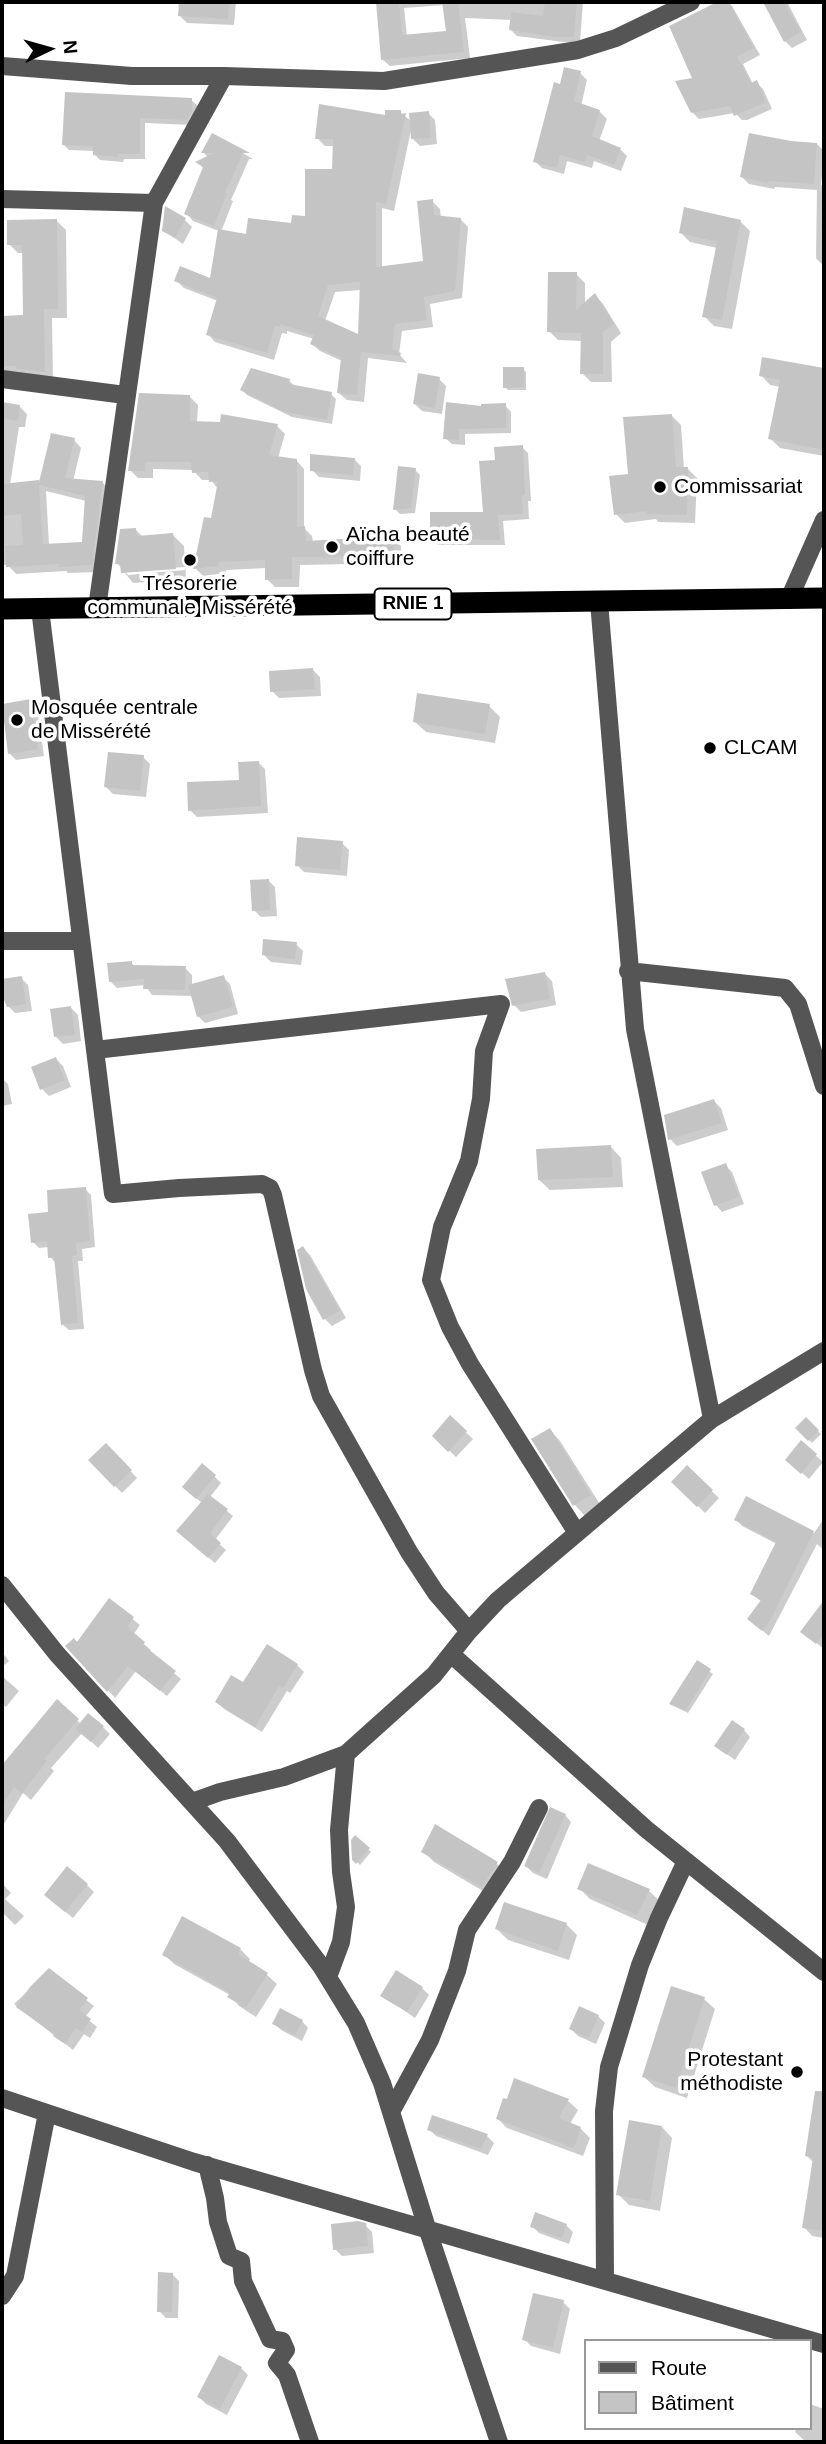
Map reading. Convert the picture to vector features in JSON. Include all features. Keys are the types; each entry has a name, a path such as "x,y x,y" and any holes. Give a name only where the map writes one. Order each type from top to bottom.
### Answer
{"highway":[{"name":"RNIE 1","path":"2,609 824,598"}],"street":[{"path":"2,66 132,76 384,81 578,50 616,38 691,2"},
{"path":"97,608 154,204 224,76"},
{"path":"2,199 154,204"},
{"path":"2,379 125,395"},
{"path":"789,599 824,520"},
{"path":"599,602 628,971 635,1029 712,1419"},
{"path":"40,609 113,1194 207,1186 262,1184 270,1188 274,1195 321,1396 409,1552 436,1593 470,1631"},
{"path":"2,941 81,941"},
{"path":"628,971 785,988 798,1004 824,1086"},
{"path":"95,1050 501,1004 484,1051 481,1099 469,1161 442,1227 431,1280 450,1327 470,1364 577,1533"},
{"path":"192,1802 220,1792 284,1777 346,1754 435,1675 498,1600 712,1419 824,1351"},
{"path":"2,1585 57,1654 228,1842 328,1977 356,2023 382,2083 427,2228 499,2442"},
{"path":"451,1654 545,1741 686,1861 824,1972"},
{"path":"328,1977 341,1942 346,1907 339,1830 346,1754"},
{"path":"391,2112 430,2040 457,1971 467,1930 512,1862 539,1808"},
{"path":"605,2280 604,2110 609,2067 640,1965 686,1861"},
{"path":"2,2098 207,2165 807,2339"},
{"path":"2,2296 15,2276 47,2113"},
{"path":"207,2165 218,2222 229,2256 241,2261 243,2281 270,2339 282,2341 286,2350 277,2363 287,2375 310,2442"}],"building":[{"path":"179,2 229,2 228,19 178,16"},
{"path":"376,2 399,2 402,35 446,31 442,2 458,2 464,52 381,60"},
{"path":"545,2 577,2 574,37 509,30 511,12 543,16"},
{"path":"717,2 729,2 754,48 737,57 751,83 757,80 766,102 734,116 730,106 691,113 675,81 692,78 669,26"},
{"path":"763,2 784,2 801,32 784,42"},
{"path":"564,67 581,71 574,101 600,110 592,136 621,148 614,165 587,155 585,162 560,155 557,168 533,162 554,82 560,84"},
{"path":"65,92 192,98 192,111 187,120 140,118 140,154 118,154 118,157 93,155 93,146 62,145"},
{"path":"319,104 385,115 385,110 401,110 401,114 406,113 386,204 376,202 376,267 423,261 417,201 433,199 434,215 461,218 455,291 424,297 427,320 395,324 392,349 401,353 400,356 361,352 357,395 337,393 341,358 310,344 314,335 280,324 280,327 275,326 267,353 206,335 217,298 174,281 180,266 210,278 218,229 246,234 248,218 291,223 292,215 305,216 305,169 332,169 333,139 315,139","holes":["360,282 358,334 318,316 328,285"]},
{"path":"429,111 431,138 411,139 409,113"},
{"path":"212,133 250,153 243,153 214,226 184,214 203,167 195,162 214,153 201,153"},
{"path":"749,133 817,143 814,184 768,183 740,177"},
{"path":"165,206 186,218 175,238 162,231"},
{"path":"684,207 741,220 722,320 702,317 717,242 679,233"},
{"path":"57,219 58,309 44,309 45,372 2,366 2,316 23,315 22,245 7,245 7,220"},
{"path":"548,272 577,272 576,310 595,293 614,324 603,332 603,374 580,374 581,333 547,332"},
{"path":"762,357 824,368 824,450 768,439 780,380 759,376"},
{"path":"503,367 524,367 524,387 503,388"},
{"path":"251,368 290,379 289,384 332,392 327,420 285,412 240,390"},
{"path":"418,373 440,377 435,408 413,404"},
{"path":"139,393 190,395 190,421 220,422 221,414 278,424 269,455 297,459 297,527 305,526 306,541 394,536 394,556 292,557 292,579 265,580 265,560 219,562 219,566 193,569 204,517 211,518 218,481 209,482 208,472 192,473 191,462 145,462 145,471 128,471"},
{"path":"2,402 20,405 18,421 2,418"},
{"path":"446,402 481,406 506,403 506,428 459,429 459,440 443,439"},
{"path":"672,414 676,467 688,467 687,515 647,514 647,511 614,515 609,476 628,474 623,417"},
{"path":"51,433 75,438 65,478 103,481 92,565 6,567 5,546 23,545 21,514 2,516 2,484 39,482","holes":["39,485 85,496 82,542 43,544"]},
{"path":"523,445 523,514 498,515 500,540 430,539 430,512 483,512 479,461 495,460 494,447"},
{"path":"310,454 355,458 353,475 310,471"},
{"path":"398,466 416,468 411,508 393,510"},
{"path":"136,528 137,536 173,533 176,569 121,573 120,564 115,564 120,529"},
{"path":"313,668 315,689 270,692 269,671"},
{"path":"417,693 490,704 485,734 413,722"},
{"path":"31,699 38,749 8,754 2,704"},
{"path":"108,752 144,755 140,791 104,787"},
{"path":"259,761 261,806 188,811 187,782 239,780 238,762"},
{"path":"297,837 343,841 340,870 295,866"},
{"path":"269,879 270,910 252,911 250,880"},
{"path":"263,939 297,942 295,959 262,955"},
{"path":"132,961 132,965 186,966 185,990 143,989 144,979 109,982 107,963"},
{"path":"545,972 550,999 512,1006 505,979"},
{"path":"224,975 233,1007 197,1017 188,985"},
{"path":"22,976 26,1004 7,1007 2,995 2,979"},
{"path":"71,1006 75,1035 54,1037 50,1009"},
{"path":"56,1057 65,1080 40,1090 31,1067"},
{"path":"714,1099 722,1123 668,1140 664,1115"},
{"path":"611,1145 613,1177 538,1180 536,1149"},
{"path":"726,1163 739,1197 714,1206 701,1172"},
{"path":"86,1187 90,1241 76,1243 77,1255 72,1256 78,1323 61,1325 54,1257 48,1258 47,1241 31,1243 28,1214 48,1212 47,1190"},
{"path":"303,1246 340,1311 323,1320 306,1289 297,1250"},
{"path":"450,1415 467,1431 448,1452 432,1436"},
{"path":"806,1417 819,1430 808,1441 795,1428"},
{"path":"550,1428 591,1495 573,1506 531,1439"},
{"path":"801,1440 817,1454 801,1474 785,1460"},
{"path":"106,1443 132,1470 114,1487 88,1460"},
{"path":"202,1463 216,1475 196,1499 182,1487"},
{"path":"687,1465 713,1490 697,1507 671,1482"},
{"path":"208,1494 228,1509 210,1533 221,1543 208,1558 176,1531"},
{"path":"746,1496 814,1531 771,1619 762,1631 747,1619 761,1600 750,1594 776,1542 734,1520"},
{"path":"109,1598 134,1617 127,1627 145,1642 143,1645 176,1671 160,1691 128,1666 107,1692 65,1646 74,1638 77,1642"},
{"path":"824,1600 824,1633 816,1644 800,1632"},
{"path":"267,1644 298,1664 283,1688 279,1686 255,1727 215,1702 231,1675 243,1682"},
{"path":"697,1660 711,1669 685,1711 669,1704"},
{"path":"57,1699 79,1719 44,1759 47,1761 22,1793 14,1787 2,1806 2,1765"},
{"path":"88,1713 104,1726 91,1742 75,1729"},
{"path":"732,1720 745,1729 727,1755 714,1746"},
{"path":"550,1807 566,1814 539,1873 524,1866"},
{"path":"435,1824 498,1862 482,1887 421,1852"},
{"path":"355,1835 370,1848 356,1864 352,1860 351,1840"},
{"path":"588,1863 650,1889 637,1915 577,1889"},
{"path":"67,1866 88,1884 65,1912 44,1895"},
{"path":"504,1902 567,1923 558,1951 495,1929"},
{"path":"182,1916 241,1948 238,1954 268,1973 246,2008 227,1997 230,1993 162,1955"},
{"path":"49,1968 88,1998 79,2010 91,2019 82,2032 76,2028 65,2044 16,2007 30,1987"},
{"path":"396,1970 423,1987 407,2012 380,1996"},
{"path":"671,1986 705,1997 676,2088 642,2077"},
{"path":"579,2006 599,2015 589,2038 569,2029"},
{"path":"280,2008 303,2020 295,2035 272,2024"},
{"path":"514,2078 569,2099 559,2118 581,2127 574,2148 496,2119"},
{"path":"815,2091 824,2091 824,2231 802,2228 813,2158 805,2156"},
{"path":"432,2115 488,2134 481,2149 427,2130"},
{"path":"629,2120 662,2126 650,2201 616,2195"},
{"path":"535,2212 567,2224 562,2238 530,2227"},
{"path":"358,2221 366,2223 368,2246 333,2250 331,2224"},
{"path":"158,2272 173,2273 172,2312 157,2312"},
{"path":"533,2293 564,2300 553,2348 522,2340"},
{"path":"219,2355 242,2367 220,2409 197,2397"}],"place":[{"name":"Commissariat","path":"660,487"},
{"name":"Aïcha beauté coiffure","path":"332,547"},
{"name":"Trésorerie communale Missérété","path":"190,560"},
{"name":"Mosquée centrale de Missérété","path":"17,720"},
{"name":"CLCAM","path":"710,748"},
{"name":"Protestant méthodiste","path":"797,2072"}]}
